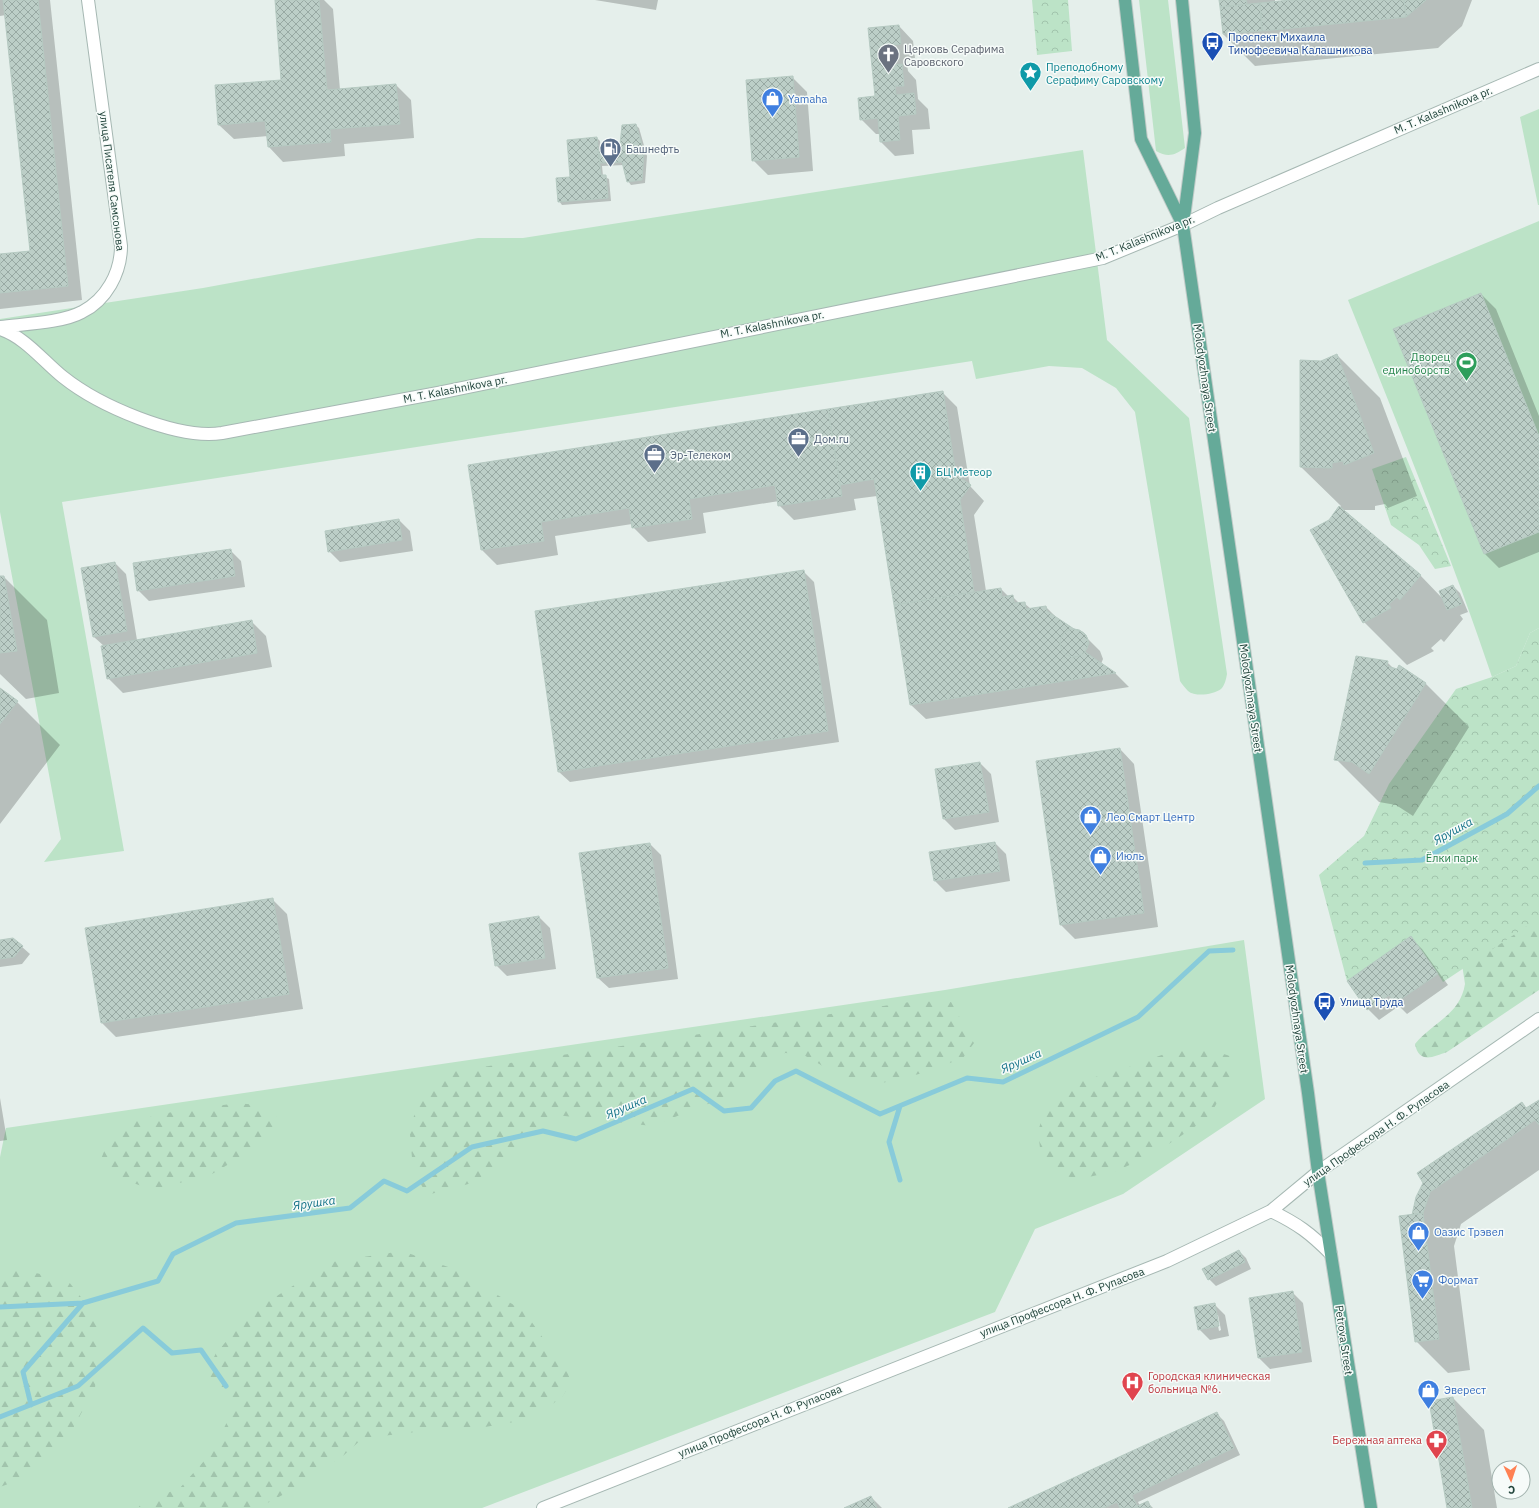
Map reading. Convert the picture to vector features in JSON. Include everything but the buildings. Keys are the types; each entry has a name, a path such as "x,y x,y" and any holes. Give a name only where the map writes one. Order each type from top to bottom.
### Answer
{"main road":[{"name":"Molodyozhnaya Street","path":"1125,0 1142,139 1183,225"},
{"name":"Molodyozhnaya Street","path":"1182,0 1195,133 1183,225 1308,1093 1318,1172"},
{"name":"Petrova Street","path":"1318,1172 1371,1508"}],"street":[{"name":"улица Писателя Самсонова","path":"0,328 61,318 81,313 96,302 108,289 119,268 121,246 88,0"},
{"name":"M. T. Kalashnikova pr.","path":"0,328 17,337 62,377 98,400 120,410 179,431 211,435 445,391 1103,258 1183,225 1218,208 1539,69"},
{"name":"улица Профессора Н. Ф. Рупасова","path":"543,1508 1167,1262 1271,1211 1318,1172 1539,1019"},
{"path":"1271,1211 1295,1222 1310,1233 1331,1254"}],"green space":[{"path":"1032,0 1068,0 1072,51 1037,55"},
{"path":"1139,0 1168,0 1185,148 1171,155 1156,151"},
{"path":"1539,109 1539,205 1538,205 1520,117"},
{"path":"1083,150 1107,340 1189,418 1227,674 1221,689 1209,694 1199,695 1188,691 1180,681 1135,412 1116,388 1082,368 1049,366 976,379 972,361 62,502 124,851 44,862 61,839 0,512 0,319 203,288 478,238 523,238"},
{"path":"1539,221 1539,628 1530,633 1516,666 1492,677 1441,534 1348,300"},
{"path":"1406,457 1451,566 1435,569 1419,545 1391,525 1372,469"},
{"name":"Ёлки парк","path":"1539,628 1539,918 1443,982 1438,974 1347,981 1319,875 1364,836 1389,784 1456,689 1492,677 1516,666 1530,633"},
{"path":"1539,871 1539,990 1447,1052 1437,1056 1423,1057 1417,1050 1415,1044 1422,1036 1452,1011 1462,995 1465,984 1455,918"},
{"path":"1244,940 1265,1099 1123,1194 1035,1229 995,1312 482,1508 0,1508 0,1157 6,1128 945,990"},
{"path":"916,1001 951,1002 974,1043 963,1058 923,1073 882,1083 840,1076 802,1054 785,1053 749,1073 728,1096 652,1126 556,1115 503,1162 472,1183 427,1195 413,1170 410,1134 417,1102 436,1080 450,1072"},
{"path":"1195,1049 1214,1051 1230,1056 1233,1076 1208,1118 1152,1155 1116,1171 1084,1178 1059,1176 1041,1156 1038,1131 1046,1107 1082,1081 1129,1067 1167,1053"},
{"path":"238,1103 256,1105 277,1113 271,1139 212,1174 154,1190 115,1177 101,1159 110,1137 132,1121 172,1112"},
{"path":"402,1251 454,1269 524,1311 550,1348 566,1367 571,1383 562,1397 532,1419 479,1428 435,1428 409,1433 363,1438 344,1455 288,1492 258,1508 138,1508 144,1500 179,1489 212,1452 230,1416 229,1403 205,1376 216,1353 253,1311 331,1262"},
{"path":"14,1269 46,1275 69,1282 95,1315 100,1342 95,1388 65,1443 27,1477 0,1487 0,1270"}],"waterway":[{"name":"Ярушка","path":"1365,863 1422,860 1507,814 1539,786"},
{"name":"Ярушка","path":"0,1307 83,1303 158,1281 173,1254 236,1223 350,1208 384,1181 407,1191 472,1147 543,1131 576,1139 693,1089 724,1111 751,1108 775,1081 796,1071 880,1114 967,1078 1003,1082 1138,1017 1209,951 1233,950"},
{"path":"900,1106 889,1142 900,1180"},
{"path":"31,1405 23,1372 83,1303"},
{"path":"0,1417 78,1386 143,1328 172,1353 201,1350 226,1386"}],"place":[{"name":"Проспект Михаила Тимофеевича Калашникова","path":"1212,62"},
{"name":"Церковь Серафима Саровского","path":"888,74"},
{"name":"Преподобному Серафиму Саровскому","path":"1030,92"},
{"name":"Yamaha","path":"772,118"},
{"name":"Башнефть","path":"610,168"},
{"name":"Дворец единоборств","path":"1466,382"},
{"name":"Дом.ru","path":"799,458"},
{"name":"Эр-Телеком","path":"654,474"},
{"name":"БЦ Метеор","path":"921,492"},
{"name":"Лео Смарт Центр","path":"1090,836"},
{"name":"Июль","path":"1101,876"},
{"name":"Улица Труда","path":"1325,1022"},
{"name":"Оазис Трэвел","path":"1418,1252"},
{"name":"Формат","path":"1422,1300"},
{"name":"Городская клиническая больница №6.","path":"1133,1402"},
{"name":"Эверест","path":"1429,1410"},
{"name":"Бережная аптека","path":"1437,1460"}]}
